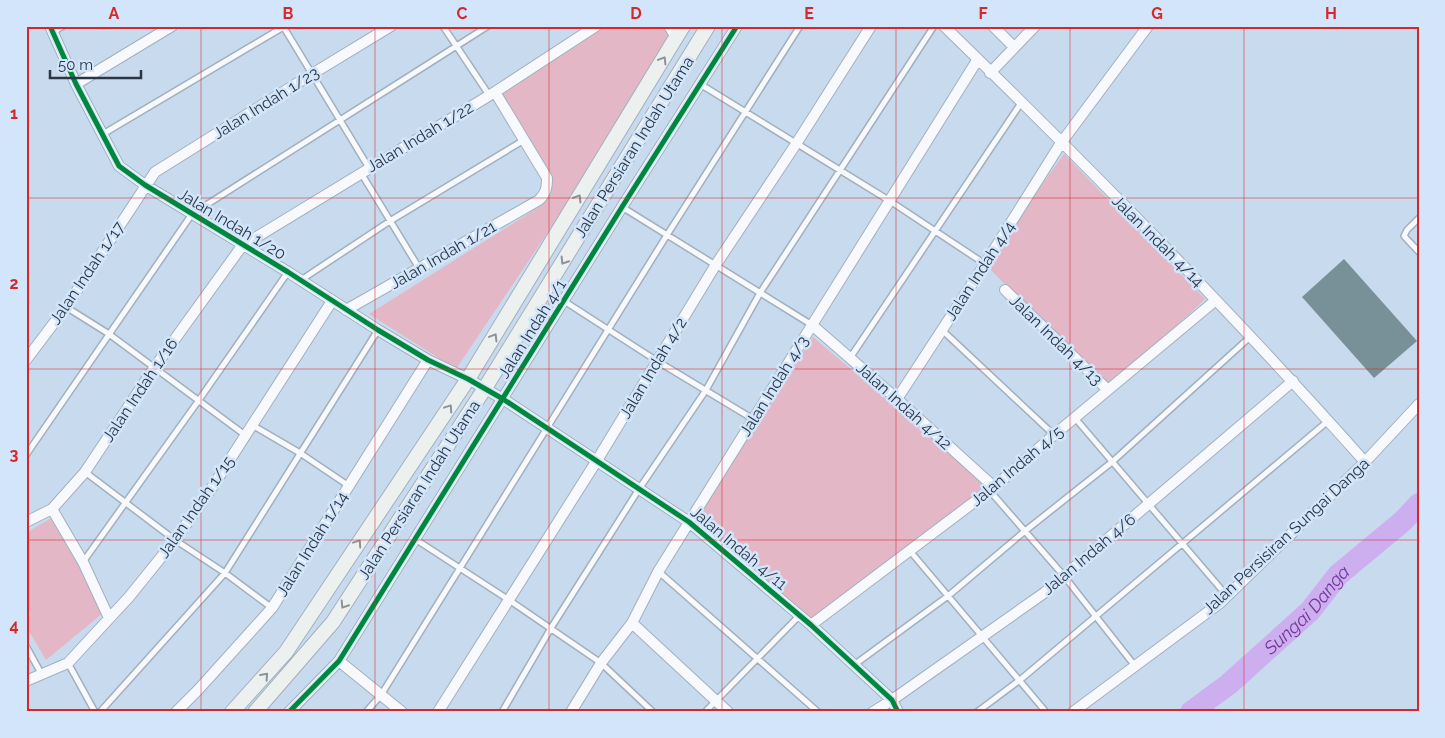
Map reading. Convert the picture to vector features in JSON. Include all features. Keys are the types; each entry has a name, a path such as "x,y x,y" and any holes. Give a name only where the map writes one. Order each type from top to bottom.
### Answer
{"main road":[{"name":"Jalan Persiaran Indah Utama","path":"255,712 333,622 486,388 708,26"},
{"name":"Jalan Persiaran Indah Utama","path":"232,712 286,652 468,379 676,30"}],"street":[{"path":"76,84 172,26"},
{"name":"Jalan Indah 1/23","path":"145,185 154,172 391,26"},
{"name":"Jalan Indah 1/22","path":"242,246 492,94 596,26"},
{"name":"Jalan Indah 4/1","path":"290,712 339,661 622,206 738,26"},
{"name":"Jalan Indah 4/2","path":"438,712 510,600 716,266 871,26"},
{"name":"Jalan Indah 4/14","path":"944,26 1216,300 1293,381 1365,462"},
{"path":"993,26 1014,47"},
{"path":"990,72 1035,26"},
{"name":"Jalan Indah 4/4","path":"897,399 1062,143 1148,26"},
{"name":"Jalan Indah 1/20","path":"52,29 76,84 119,166 145,185 242,246 288,272 378,330 428,360 468,379"},
{"name":"Jalan Indah 4/3","path":"571,712 601,663 632,623 658,572 978,59"},
{"path":"492,94 524,140"},
{"name":"Jalan Indah 1/21","path":"346,310 539,200 547,188 547,178 524,140"},
{"name":"Jalan Indah 1/17","path":"26,360 66,307 145,185"},
{"name":"Jalan Indah 1/16","path":"26,522 52,509 85,472 154,368 242,246"},
{"name":"Jalan Indah 4/13","path":"1005,290 1108,390"},
{"name":"Jalan Indah 4/5","path":"811,625 992,489 1216,300"},
{"name":"Jalan Indah 1/15","path":"26,681 42,676 68,662 129,597 175,540 211,489 332,301"},
{"name":"Jalan Indah 4/12","path":"812,325 897,399 992,489"},
{"name":"Jalan Indah 1/14","path":"176,712 272,608 428,360"},
{"name":"Jalan Indah 4/11","path":"468,379 486,388 689,522 800,615 892,700 898,712"},
{"name":"Jalan Indah 4/6","path":"873,712 1044,592 1293,381"},
{"name":"Jalan Persisiran Sungai Danga","path":"1073,712 1227,596 1365,462 1419,404"},
{"path":"52,509 83,562 109,618"},
{"path":"632,623 728,712"},
{"path":"339,661 402,712"}],"lane":[{"path":"52,29 63,26"},
{"path":"103,134 284,26 340,120 390,221 419,269"},
{"path":"443,26 492,94"},
{"path":"26,455 192,214 488,26"},
{"path":"366,712 381,695 667,235 800,26"},
{"path":"502,712 551,628 639,489 706,390 760,293 934,26"},
{"path":"700,84 890,201 985,264"},
{"path":"849,358 1021,103"},
{"path":"301,281 390,221 524,140"},
{"path":"622,206 812,325"},
{"path":"1419,218 1407,230 1404,236 1419,252"},
{"path":"83,562 288,272"},
{"path":"564,301 657,361 754,419"},
{"path":"66,307 109,334 245,435"},
{"path":"100,712 225,573 378,330"},
{"path":"942,330 1054,435"},
{"path":"854,665 948,596 1025,531 1112,462 1251,337"},
{"path":"1075,418 1227,596"},
{"path":"978,712 1020,680 1328,421"},
{"path":"252,425 300,453 349,486"},
{"path":"85,472 125,504 272,608"},
{"path":"992,489 1135,666"},
{"path":"415,539 510,600 601,663 653,712"},
{"path":"910,551 1046,712"},
{"path":"658,572 818,712"},
{"path":"705,712 800,615"},
{"path":"26,646 42,676"},
{"path":"68,662 95,712"}],"shaded area":[{"path":"605,26 665,26 673,37 560,214 456,369 369,314 542,205 551,194 552,177 502,93"},
{"path":"1064,154 1205,299 1108,390 985,264"},
{"path":"813,337 989,487 910,551 810,619 694,521"},
{"path":"53,517 103,613 46,660 26,626 26,533"}],"building":[{"path":"1344,259 1417,341 1374,378 1302,297"}],"waterway":[{"name":"Sungai Danga","path":"1191,712 1229,684 1310,611 1338,575 1403,521 1419,504"}],"cycle path":[{"path":"50,26 76,84 119,166 145,185 288,272 378,330 428,360 468,379 503,399 689,522 811,625 892,700 898,712"},
{"path":"289,712 339,661 737,26"}]}
